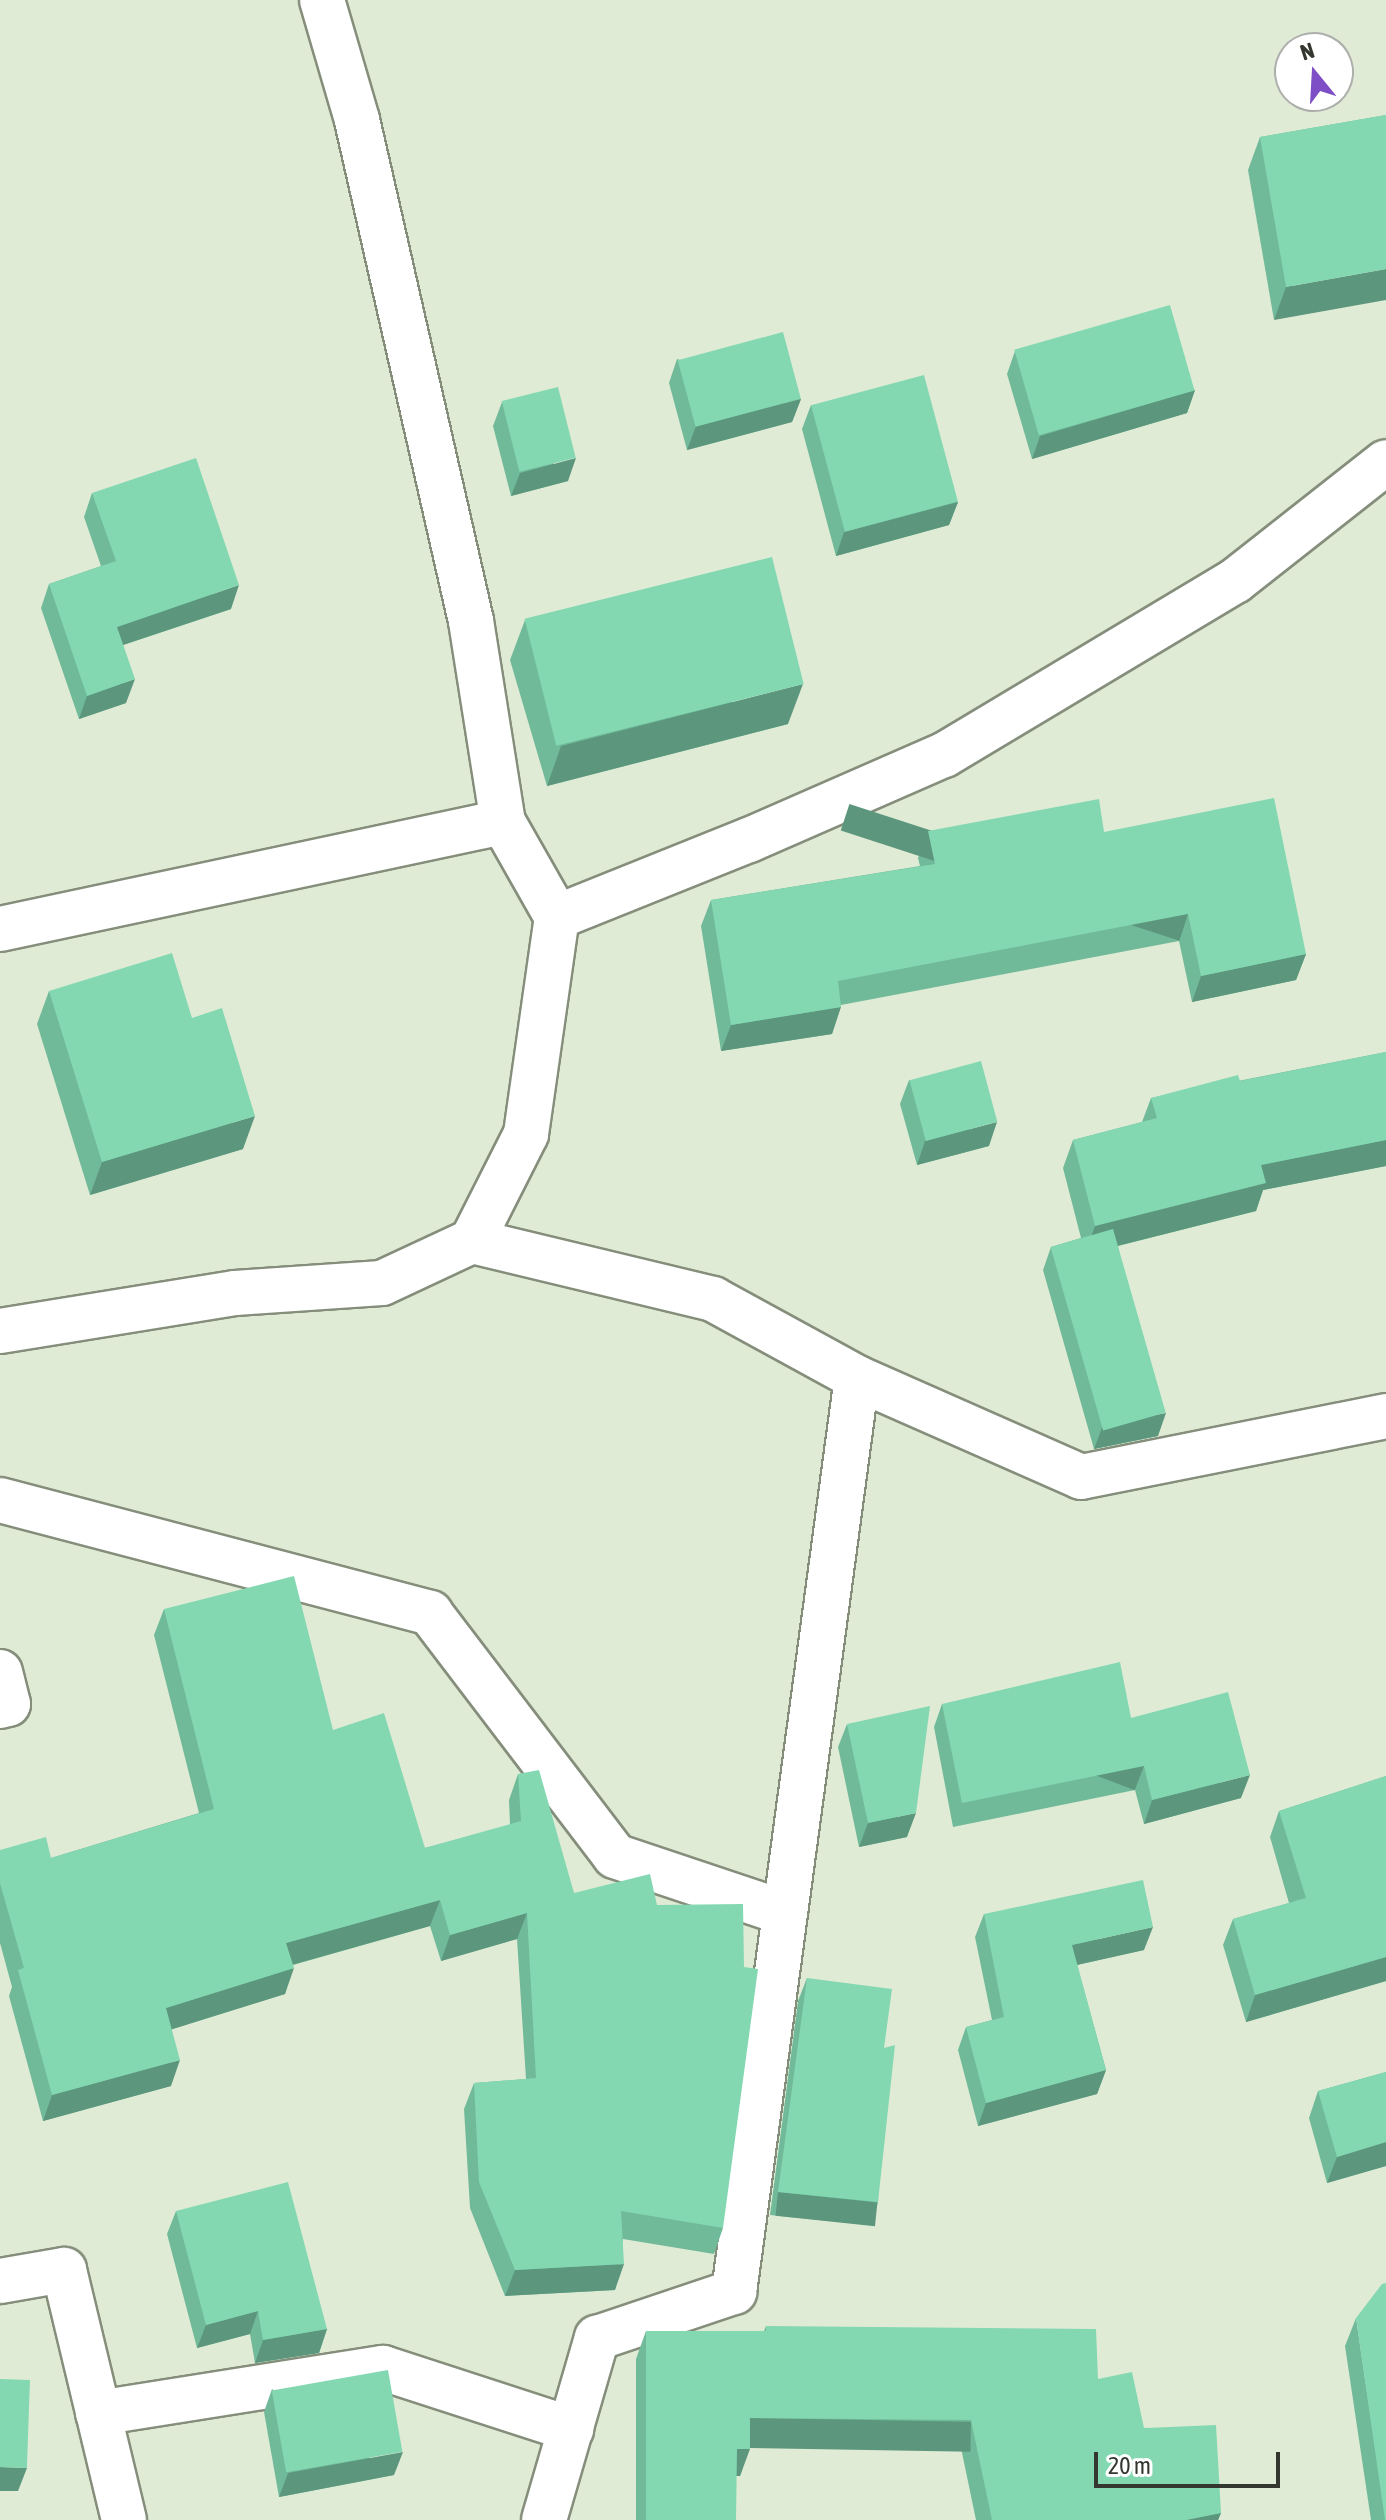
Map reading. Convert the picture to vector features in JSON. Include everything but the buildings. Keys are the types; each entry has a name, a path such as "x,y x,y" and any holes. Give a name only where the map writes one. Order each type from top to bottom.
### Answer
{"street":[{"path":"0,1331 235,1293 382,1283 472,1241 526,1134 557,917 503,822 471,621 357,120 322,0"},
{"path":"557,917 749,840 944,755 1235,581 1386,462"},
{"path":"0,929 503,822"},
{"path":"472,1241 713,1299 857,1378 1081,1477 1386,1416"},
{"path":"544,2520 597,2338 734,2292 857,1378"},
{"path":"0,1500 430,1613 615,1856 785,1913"},
{"path":"0,1672 8,1704 0,1706"},
{"path":"0,2281 64,2270 124,2520"},
{"path":"98,2413 383,2368 571,2429"}]}
